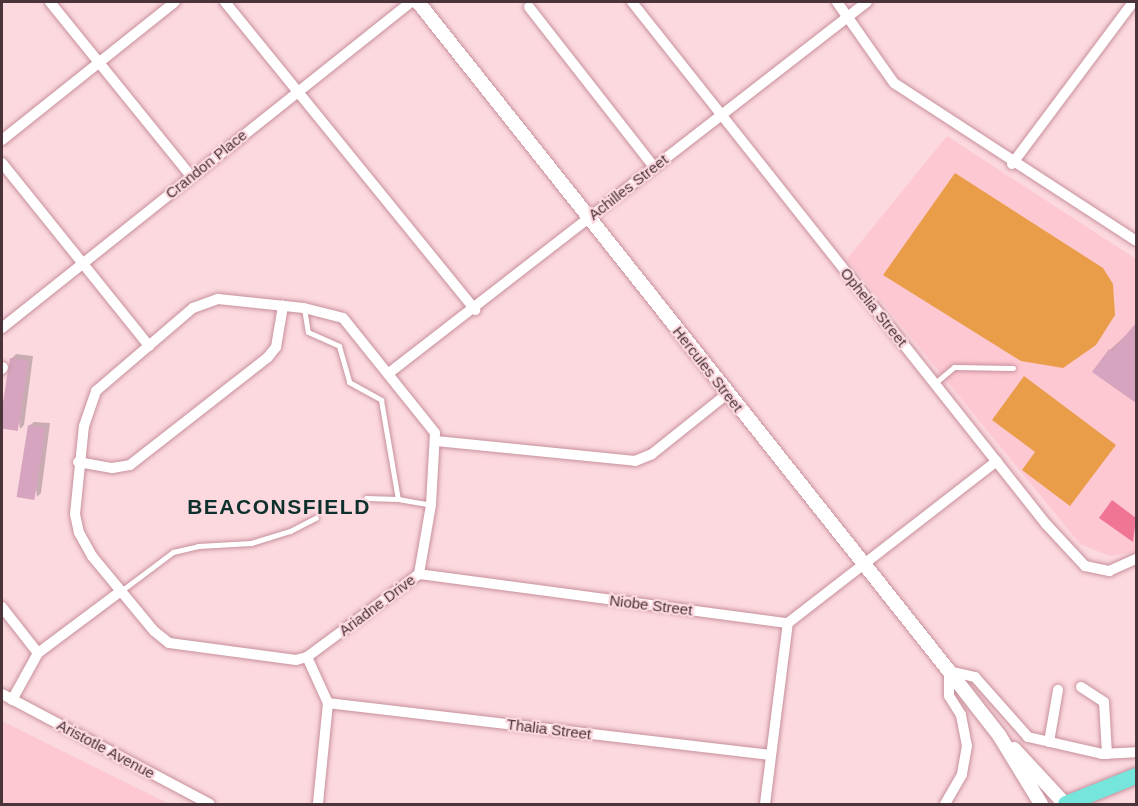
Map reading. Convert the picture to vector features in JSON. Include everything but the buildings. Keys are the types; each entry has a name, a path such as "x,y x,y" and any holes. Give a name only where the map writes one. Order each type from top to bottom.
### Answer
{"main road":[{"path":"1066,804 1137,776"}],"street":[{"path":"50,2 191,176"},
{"path":"2,140 175,2"},
{"path":"225,2 475,310"},
{"name":"Crandon Place","path":"2,328 296,91 411,2"},
{"name":"Hercules Street","path":"418,2 727,394 950,671 999,735 1041,804"},
{"name":"Ophelia Street","path":"632,2 997,461 1085,566 1109,571 1137,559"},
{"path":"837,2 894,83 1012,164 1137,241"},
{"name":"Achilles Street","path":"389,373 475,310 589,217 867,2"},
{"path":"1012,164 1132,2"},
{"path":"529,7 654,167"},
{"path":"2,163 84,262 149,346"},
{"path":"318,804 328,703 307,657 278,660 170,643 154,631 92,556 79,533 75,514 78,462 96,391 193,308 219,299 304,308 334,314 348,322 431,425 436,441 635,462 652,454 727,394"},
{"path":"78,462 112,468 130,465 268,357 276,346 283,306"},
{"name":"Ariadne Drive","path":"307,657 419,574 431,505 436,441"},
{"path":"765,804 788,623 997,461"},
{"name":"Niobe Street","path":"419,574 788,623"},
{"path":"7,697 38,653 121,591"},
{"path":"2,608 38,653"},
{"path":"945,804 962,774 967,746 961,715 949,696 950,671 975,677 1017,728 1028,737 1107,754 1137,752"},
{"path":"1080,687 1104,702 1107,754"},
{"path":"1049,742 1058,690"},
{"name":"Aristotle Avenue","path":"7,697 210,804"},
{"name":"Thalia Street","path":"328,703 770,755"},
{"name":"Hercules Street","path":"999,735 1066,804"}],"lane":[{"path":"304,308 308,332 339,346 349,382 381,400 398,499"},
{"path":"935,383 954,367 1013,368"},
{"path":"366,498 398,499 431,505"},
{"path":"121,591 173,552 198,546 251,543 290,531 316,518"}],"shaded area":[{"path":"947,136 1136,259 1136,552 1110,556 1080,544 847,259"},
{"path":"955,173 1103,268 1113,284 1115,315 1096,345 1063,368 1021,361 883,275"},
{"path":"1024,376 1116,445 1070,506 1022,470 1035,452 992,420"},
{"path":"1112,500 1136,518 1133,542 1099,518"},
{"path":"2,721 169,804 2,804"}],"district":[{"name":"BEACONSFIELD","path":"279,507"}]}
